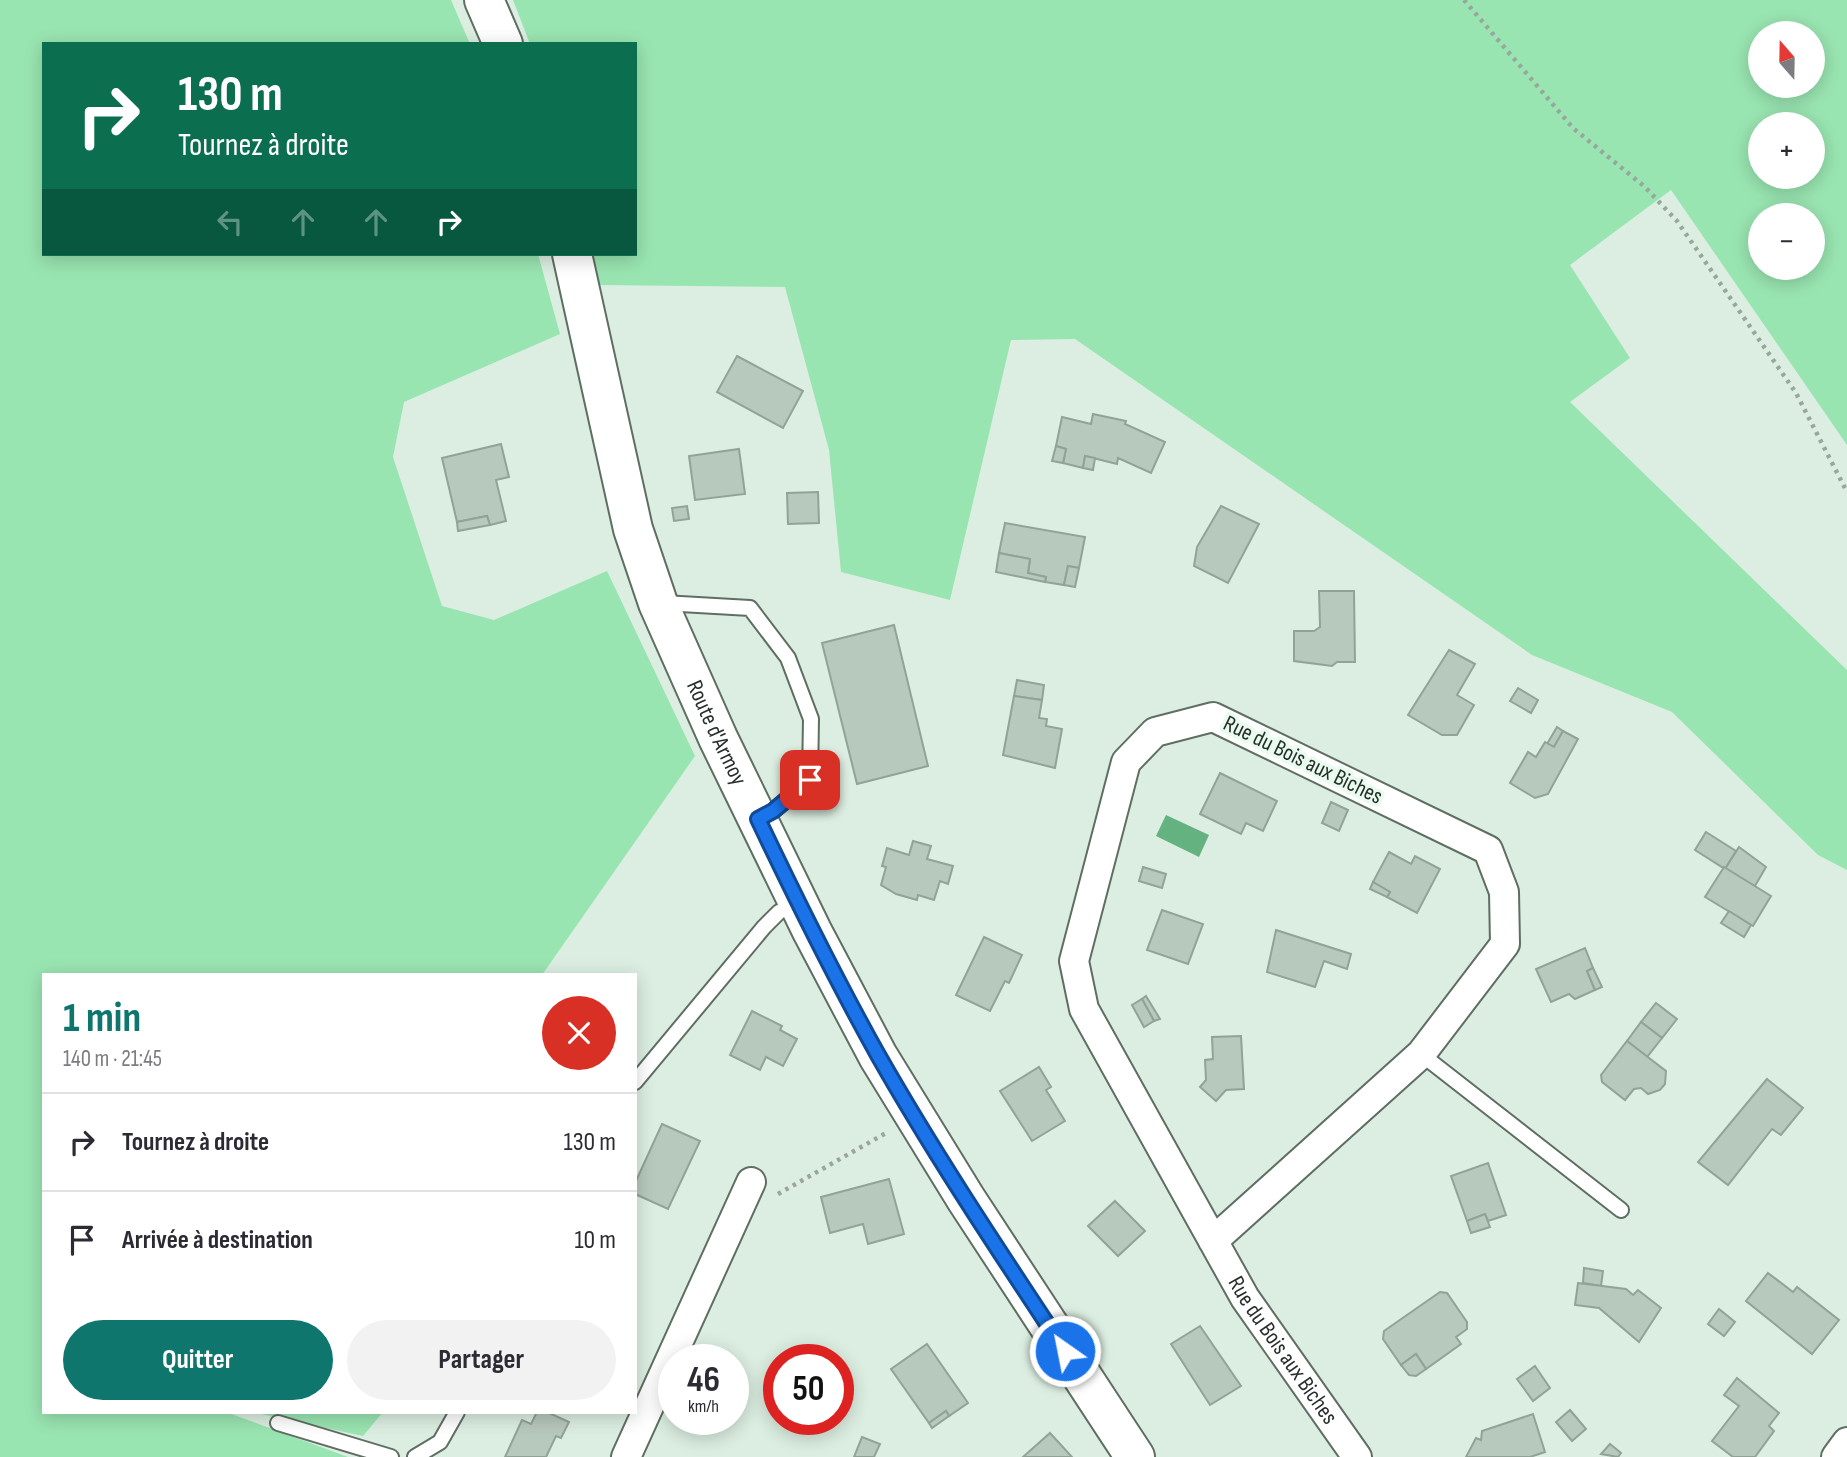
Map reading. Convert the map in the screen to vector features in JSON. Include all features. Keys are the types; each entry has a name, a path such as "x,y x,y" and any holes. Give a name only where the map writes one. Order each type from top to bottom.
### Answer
{"main road":[{"path":"484,0 502,42"},
{"name":"Route d'Armoy","path":"572,256 623,490 658,603 758,819 844,994 915,1117 1135,1457"}],"street":[{"name":"Rue du Bois aux Biches","path":"1213,1241 1421,1054 1505,944 1504,892 1488,850 1213,717 1155,732 1126,762 1074,961 1084,1009 1213,1241 1245,1298 1357,1457"},
{"path":"626,1457 751,1182"},
{"path":"1836,1457 1847,1442"}],"lane":[{"path":"658,603 750,608 788,658 811,719 810,780 773,811 758,819"},
{"path":"637,1080 764,927 779,912 798,902"},
{"path":"1421,1054 1621,1210"},
{"path":"415,1457 440,1442 456,1414"},
{"path":"278,1423 391,1457"}],"path":[{"path":"1464,0 1573,128 1645,187 1677,221 1808,412 1847,492"},
{"path":"735,1218 915,1117"}],"shaded area":[{"path":"0,0 451,0 469,42 42,42 42,256 539,256 560,334 404,402 393,457 442,606 494,620 607,571 695,756 543,973 42,973 42,1414 231,1414 348,1457 0,1457"},
{"path":"513,0 1847,0 1847,445 1671,190 1570,265 1630,358 1570,402 1847,670 1847,870 1818,855 1672,712 1532,655 1075,339 1011,340 950,600 841,572 829,450 785,287 598,285 591,256 637,256 637,42 529,42"},
{"path":"1166,815 1209,835 1199,857 1156,836"},
{"path":"261,1414 381,1414 363,1436"}],"building":[{"path":"737,356 803,391 783,428 717,392"},
{"path":"1093,414 1126,421 1125,424 1165,442 1151,473 1118,458 1117,464 1085,456 1083,468 1063,463 1066,449 1056,446 1062,417 1091,424"},
{"path":"501,444 509,477 496,480 506,521 490,525 487,516 457,522 442,458"},
{"path":"1056,446 1066,449 1063,463 1052,461"},
{"path":"739,449 745,494 695,500 689,456"},
{"path":"1085,456 1095,458 1093,470 1083,468"},
{"path":"818,492 819,523 788,524 787,493"},
{"path":"687,506 689,519 674,521 672,508"},
{"path":"1221,506 1259,524 1228,583 1194,566 1197,547"},
{"path":"487,516 490,525 458,531 457,522"},
{"path":"1005,523 1085,537 1079,568 1068,566 1064,585 1045,582 1046,577 1028,573 1030,559 999,553"},
{"path":"999,553 1030,559 1028,573 1046,577 1045,582 996,572"},
{"path":"1068,566 1079,568 1075,587 1064,585"},
{"path":"1319,591 1354,591 1355,662 1337,662 1332,666 1294,661 1294,631 1314,631 1320,627"},
{"path":"894,625 928,766 857,784 822,643"},
{"path":"1449,650 1475,664 1457,695 1474,705 1457,735 1442,735 1408,715"},
{"path":"1017,680 1044,685 1042,700 1014,696"},
{"path":"1518,688 1538,700 1531,713 1510,701"},
{"path":"1014,696 1042,700 1039,718 1047,719 1046,726 1062,729 1055,768 1003,755"},
{"path":"1557,727 1563,731 1554,747 1547,744"},
{"path":"1563,731 1578,739 1548,794 1535,798 1510,783 1528,752 1536,757 1545,742 1554,747"},
{"path":"1220,773 1277,801 1263,831 1246,823 1241,834 1200,814"},
{"path":"1331,802 1348,810 1339,831 1322,823"},
{"path":"1706,832 1736,851 1725,869 1695,850"},
{"path":"913,841 931,846 927,859 953,866 948,884 940,881 934,900 918,895 917,900 896,894 881,885 887,848 909,855"},
{"path":"1739,847 1766,867 1755,886 1725,869"},
{"path":"1389,852 1411,864 1415,856 1440,869 1417,913 1387,897 1390,892 1373,882"},
{"path":"1143,867 1166,874 1162,888 1139,881"},
{"path":"1724,867 1771,896 1753,926 1705,897"},
{"path":"1373,882 1390,892 1387,897 1370,889"},
{"path":"1162,910 1203,924 1188,964 1147,950"},
{"path":"1729,911 1751,925 1744,937 1721,923"},
{"path":"1276,930 1351,954 1347,969 1324,961 1315,987 1267,972"},
{"path":"984,937 1022,955 1009,983 1005,981 990,1011 956,995"},
{"path":"1585,948 1593,968 1587,971 1595,990 1575,999 1569,994 1551,1002 1536,969"},
{"path":"1593,968 1602,987 1595,990 1587,971"},
{"path":"1146,996 1160,1019 1154,1021 1142,999"},
{"path":"1142,999 1154,1021 1144,1027 1132,1005"},
{"path":"1656,1003 1677,1019 1662,1038 1641,1022"},
{"path":"752,1011 782,1026 780,1030 797,1039 783,1066 766,1057 760,1070 730,1055"},
{"path":"1641,1022 1662,1038 1647,1057 1627,1041"},
{"path":"1241,1036 1244,1089 1226,1090 1216,1101 1200,1087 1206,1080 1205,1060 1213,1059 1212,1037"},
{"path":"1627,1041 1666,1071 1665,1084 1660,1090 1648,1094 1641,1088 1634,1089 1625,1100 1602,1082 1601,1075"},
{"path":"1039,1067 1051,1087 1046,1090 1065,1121 1032,1141 1000,1091"},
{"path":"1767,1079 1803,1108 1781,1135 1772,1129 1728,1185 1698,1162"},
{"path":"662,1124 700,1141 668,1209 637,1195 637,1179"},
{"path":"1488,1163 1506,1215 1488,1221 1485,1214 1467,1221 1451,1176"},
{"path":"889,1179 904,1234 868,1244 863,1224 830,1233 821,1197"},
{"path":"1115,1201 1145,1231 1118,1256 1088,1226"},
{"path":"1485,1214 1490,1227 1471,1233 1467,1221"},
{"path":"1584,1268 1603,1271 1601,1286 1583,1283"},
{"path":"1768,1273 1793,1292 1797,1287 1839,1320 1812,1354 1746,1301"},
{"path":"1578,1283 1626,1289 1633,1295 1638,1290 1661,1308 1639,1342 1599,1308 1575,1305"},
{"path":"1440,1292 1447,1293 1467,1322 1467,1329 1456,1337 1461,1344 1426,1369 1416,1354 1401,1365 1383,1339 1384,1331"},
{"path":"1719,1309 1735,1322 1724,1336 1708,1324"},
{"path":"1200,1326 1241,1386 1210,1405 1171,1344"},
{"path":"927,1344 968,1403 949,1416 946,1411 929,1423 891,1369"},
{"path":"1416,1354 1426,1369 1416,1376 1409,1375 1401,1365"},
{"path":"1535,1366 1550,1388 1533,1401 1517,1379"},
{"path":"1737,1378 1779,1413 1769,1426 1774,1431 1755,1457 1733,1457 1712,1441 1739,1406 1724,1395"},
{"path":"1570,1410 1586,1429 1572,1441 1556,1422"},
{"path":"946,1411 949,1416 932,1428 929,1423"},
{"path":"536,1414 551,1414 569,1422 561,1438 556,1436 546,1457 505,1457 522,1420 531,1424"},
{"path":"1533,1414 1545,1452 1530,1457 1466,1457 1476,1438 1481,1440 1482,1431"},
{"path":"1050,1433 1072,1457 1023,1457"},
{"path":"862,1437 880,1444 874,1457 854,1457"},
{"path":"1610,1444 1621,1453 1618,1457 1601,1454"}],"route":[{"path":"810,780 773,811 758,819 812,931 878,1056 966,1199 1065,1351"}]}
